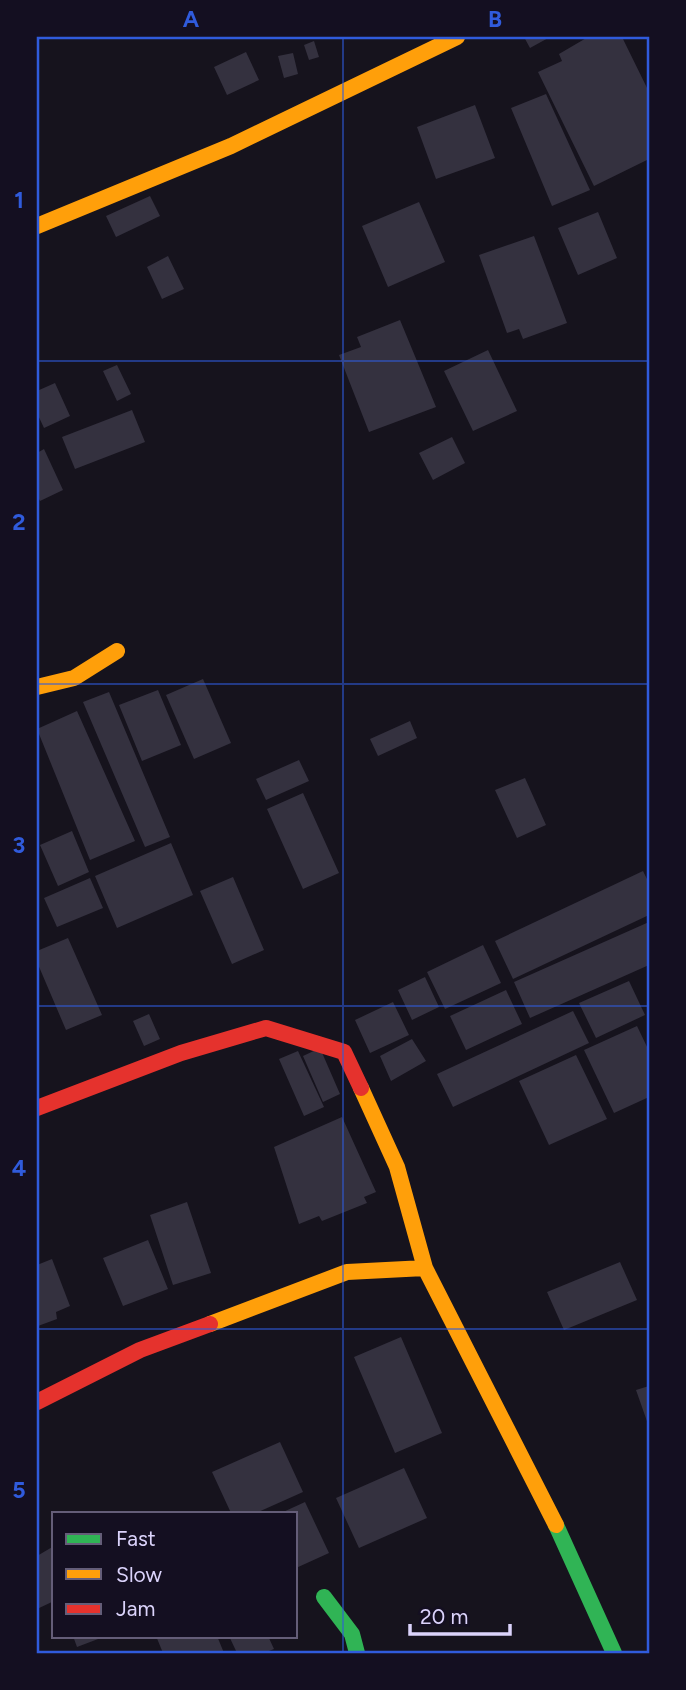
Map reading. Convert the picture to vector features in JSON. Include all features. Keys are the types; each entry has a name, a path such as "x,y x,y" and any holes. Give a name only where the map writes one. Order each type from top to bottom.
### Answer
{"street":[{"path":"37,226 231,146 457,37"},
{"path":"37,687 74,678 117,651"},
{"path":"37,1108 181,1053 266,1028 344,1052 397,1167 425,1268 513,1446 562,1536 614,1653"},
{"path":"37,1402 140,1350 347,1272 425,1268"},
{"path":"324,1597 352,1634 357,1653"}],"building":[{"path":"524,37 550,37 530,48"},
{"path":"588,37 622,37 649,92 649,159 594,186 538,72 562,61 559,54"},
{"path":"314,41 319,57 309,60 304,45"},
{"path":"246,52 259,80 227,95 214,67"},
{"path":"293,53 298,74 284,78 278,56"},
{"path":"546,94 590,190 552,206 511,108"},
{"path":"475,105 495,158 436,179 417,127"},
{"path":"150,196 160,216 116,237 106,216"},
{"path":"419,202 445,262 388,287 362,226"},
{"path":"598,212 617,258 578,275 558,228"},
{"path":"534,236 567,323 523,339 519,329 507,333 479,255"},
{"path":"168,256 184,289 162,299 147,267"},
{"path":"400,320 436,407 369,432 339,355 361,347 357,337"},
{"path":"488,350 517,411 473,431 444,371"},
{"path":"117,365 131,394 117,401 103,371"},
{"path":"55,383 70,416 44,428 37,413 37,391"},
{"path":"132,410 145,442 75,469 62,437"},
{"path":"452,437 465,463 433,480 419,453"},
{"path":"44,449 63,490 40,501 37,495 37,453"},
{"path":"203,679 231,743 194,759 166,695"},
{"path":"158,690 181,745 142,761 119,705"},
{"path":"109,692 170,837 145,847 83,702"},
{"path":"77,711 135,841 90,860 37,729"},
{"path":"410,721 417,738 378,756 370,739"},
{"path":"299,760 309,781 266,800 256,779"},
{"path":"525,778 546,825 517,838 495,790"},
{"path":"303,793 339,873 303,889 267,809"},
{"path":"72,831 89,872 58,886 40,845"},
{"path":"171,843 193,895 117,928 95,876"},
{"path":"643,871 649,883 649,915 513,979 495,941"},
{"path":"233,877 264,950 232,964 200,891"},
{"path":"90,878 103,908 57,927 44,898"},
{"path":"649,922 649,965 530,1018 514,982"},
{"path":"68,938 102,1015 66,1030 37,962 37,951"},
{"path":"483,945 501,983 445,1009 427,972"},
{"path":"425,977 439,1007 412,1020 398,990"},
{"path":"629,981 645,1015 596,1038 579,1003"},
{"path":"506,990 522,1024 466,1050 450,1016"},
{"path":"393,1002 409,1035 370,1053 355,1020"},
{"path":"573,1011 589,1043 453,1107 437,1074"},
{"path":"149,1014 160,1039 144,1046 133,1021"},
{"path":"637,1026 649,1051 649,1097 614,1113 584,1050"},
{"path":"412,1039 426,1061 391,1081 380,1056"},
{"path":"320,1048 340,1094 323,1102 303,1056"},
{"path":"298,1051 324,1107 304,1116 279,1059"},
{"path":"576,1055 607,1119 549,1145 519,1081"},
{"path":"342,1117 376,1192 364,1197 367,1203 322,1221 319,1216 299,1224 274,1147"},
{"path":"187,1202 211,1273 173,1285 150,1215"},
{"path":"148,1240 168,1289 123,1306 103,1258"},
{"path":"52,1259 70,1306 56,1312 57,1319 38,1326 37,1265"},
{"path":"620,1262 637,1300 564,1330 547,1292"},
{"path":"401,1337 442,1433 395,1453 354,1357"},
{"path":"649,1386 649,1427 636,1390"},
{"path":"280,1442 303,1492 258,1512 231,1512 212,1472"},
{"path":"404,1468 427,1518 359,1548 336,1498"},
{"path":"305,1502 329,1553 298,1567 298,1512 283,1512"},
{"path":"52,1547 52,1602 37,1609 37,1556"},
{"path":"74,1638 101,1638 77,1647"},
{"path":"157,1638 218,1638 224,1653 163,1653"},
{"path":"230,1638 269,1638 274,1649 264,1653 237,1653"}],"traffic: fast":[{"path":"556,1525 614,1653"},
{"path":"324,1597 352,1634 357,1653"}],"traffic: slow":[{"path":"37,226 231,146 457,37"},
{"path":"37,687 74,678 117,651"},
{"path":"361,1088 397,1167 425,1268 556,1525"},
{"path":"210,1324 347,1272 425,1268"}],"traffic: jam":[{"path":"37,1108 181,1053 266,1028 344,1052 361,1088"},
{"path":"37,1402 140,1350 210,1324"}]}
